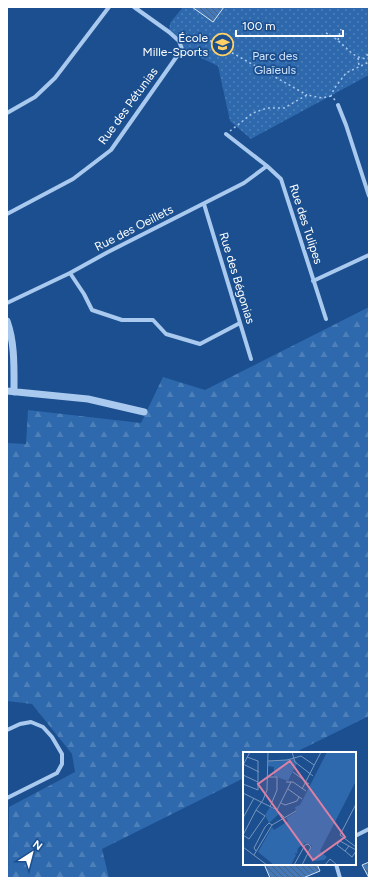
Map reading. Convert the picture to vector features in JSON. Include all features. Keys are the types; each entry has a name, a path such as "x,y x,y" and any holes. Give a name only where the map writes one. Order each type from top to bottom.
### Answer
{"street":[{"path":"7,113 35,97 55,78 109,7"},
{"path":"134,7 179,41"},
{"name":"Rue des Pétunias","path":"7,214 73,179 111,150 182,48 179,41"},
{"path":"338,105 369,196"},
{"name":"Rue des Tulipes","path":"226,134 281,179 326,319"},
{"name":"Rue des Oeillets","path":"7,302 70,273 108,252 204,204 244,183 267,166"},
{"name":"Rue des Bégonias","path":"204,204 251,359"},
{"path":"313,282 369,255"},
{"path":"70,273 84,294 92,310 122,320 153,320 166,334 200,344 240,323"},
{"path":"7,321 11,332 13,360 11,391 88,399 144,412"},
{"path":"7,730 20,724 31,722 42,728 52,737 62,754 62,764 57,773 7,798"},
{"path":"356,836 369,829"},
{"path":"336,865 340,878"}],"path":[{"path":"338,40 341,29"},
{"path":"326,33 338,40 358,58 368,58 367,54"},
{"path":"179,41 211,41 307,95 322,98 331,96"},
{"path":"358,58 359,67"},
{"path":"331,96 334,89 346,73 369,62"},
{"path":"226,134 253,113 267,108 284,108 307,95"},
{"path":"331,96 338,105"}],"green space":[{"name":"Parc des Glaïeuls","path":"183,7 369,7 369,75 251,139 230,121 218,66 182,49 179,41 169,32 170,23"},
{"path":"369,307 369,716 296,752 243,752 243,778 102,849 109,878 8,878 9,807 75,772 72,754 32,704 7,701 7,443 26,444 28,410 141,423 163,377 205,390"}],"building":[{"path":"192,7 224,7 213,22"},
{"path":"369,862 369,878 362,865"},
{"path":"264,865 317,865 320,871 303,878 270,878"}],"place":[{"name":"École Mille-Sports","path":"223,45"}]}
